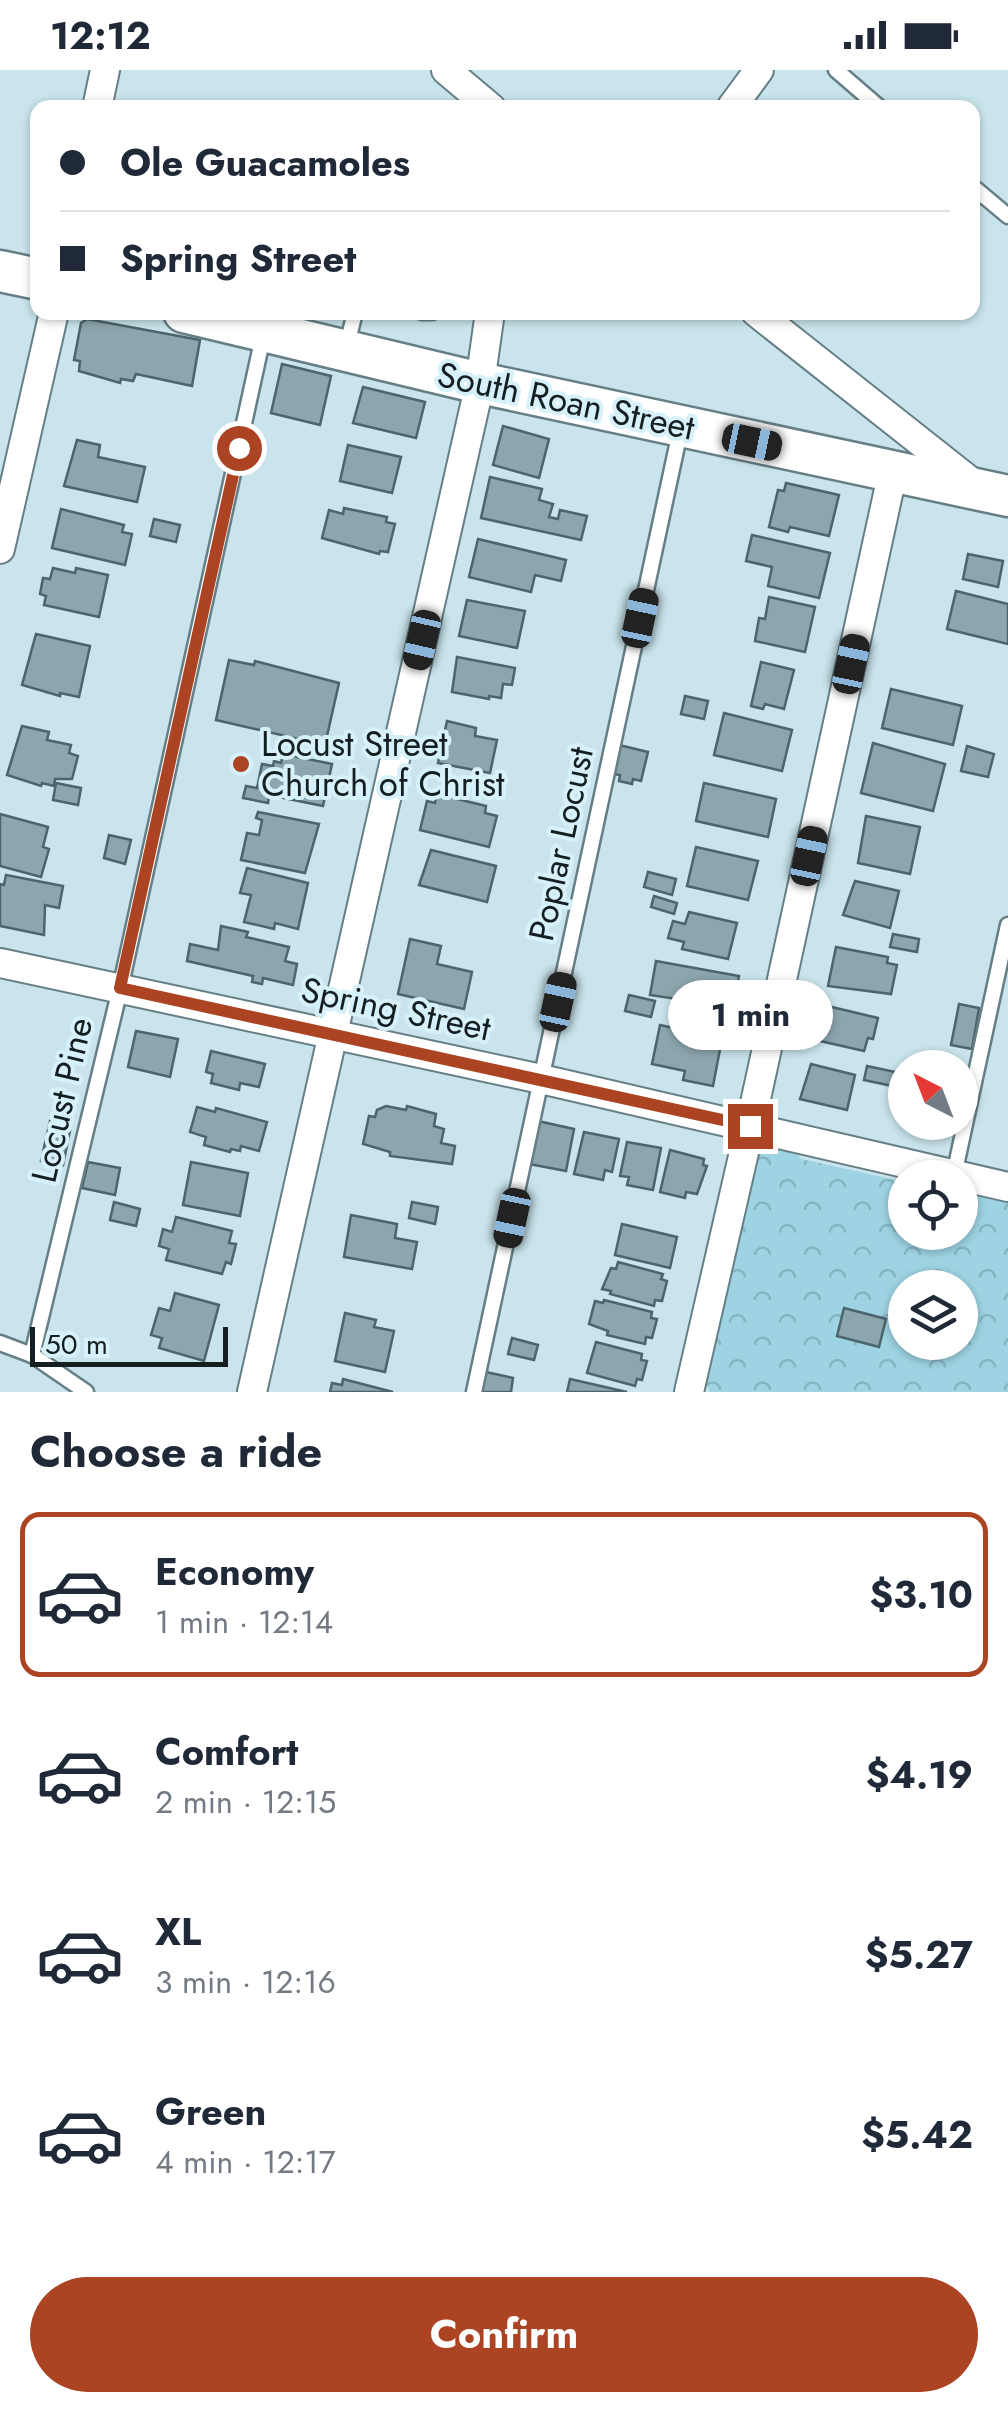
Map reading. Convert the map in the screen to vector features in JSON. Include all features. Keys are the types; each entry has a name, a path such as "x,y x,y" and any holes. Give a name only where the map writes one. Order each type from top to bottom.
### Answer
{"main road":[{"path":"0,271 30,277"},
{"name":"South Roan Street","path":"231,320 350,332 480,382 994,493"}],"street":[{"path":"99,100 105,70"},
{"path":"446,70 482,100"},
{"path":"737,100 760,70"},
{"path":"0,548 52,320"},
{"path":"252,1392 480,382 489,320"},
{"path":"767,320 994,493"},
{"path":"689,1392 892,471"},
{"name":"Spring Street","path":"0,963 542,1079 892,1160"},
{"name":"Spring Street","path":"978,1180 1008,1187"}],"lane":[{"path":"836,70 871,100"},
{"path":"980,193 1008,216"},
{"name":"Locust Pine","path":"32,1355 120,988 261,325"},
{"name":"Poplar Locust","path":"474,1392 681,426"},
{"path":"957,1160 1008,925"},
{"path":"0,1342 32,1355 86,1392"}],"green space":[{"path":"765,1142 794,1148 801,1159 888,1178 888,1250 978,1250 978,1189 1008,1196 1008,1392 710,1392 703,1377 759,1145"}],"building":[{"path":"92,320 200,340 192,386 136,374 133,381 121,379 120,383 79,371 80,361 74,360 81,323"},
{"path":"282,364 331,376 320,425 271,413"},
{"path":"363,387 425,402 416,438 353,423"},
{"path":"503,426 549,439 539,478 493,465"},
{"path":"77,440 100,445 98,457 145,467 137,502 64,486"},
{"path":"348,445 401,457 392,493 340,481"},
{"path":"490,477 542,489 539,500 553,504 549,517 558,519 560,510 587,516 581,540 481,518"},
{"path":"786,483 839,495 829,536 790,527 788,532 769,527 778,490 784,491"},
{"path":"344,508 387,517 386,522 395,524 388,552 379,554 322,538 329,510 343,514"},
{"path":"61,509 124,525 122,532 132,534 125,565 52,548"},
{"path":"154,519 180,525 176,542 150,536"},
{"path":"752,535 830,553 819,598 768,586 772,567 746,561"},
{"path":"478,539 566,560 561,581 535,575 531,592 469,577"},
{"path":"968,554 1003,561 998,587 963,579"},
{"path":"53,568 108,575 99,617 44,605 46,596 40,594 43,578 50,579"},
{"path":"956,591 1008,604 1008,644 947,629"},
{"path":"769,597 815,607 805,652 755,641 759,618 765,619"},
{"path":"467,600 525,611 517,648 459,636"},
{"path":"36,634 90,646 79,697 22,685"},
{"path":"457,657 515,668 512,685 503,684 501,698 452,692"},
{"path":"229,660 254,665 255,661 339,683 325,745 216,720"},
{"path":"761,662 794,670 784,709 765,704 763,709 751,706"},
{"path":"891,689 962,706 953,745 882,728"},
{"path":"685,696 708,701 704,719 681,714"},
{"path":"724,713 792,730 782,771 714,755"},
{"path":"447,721 476,728 475,736 497,740 490,773 438,763"},
{"path":"22,726 49,732 47,740 71,745 69,753 78,756 72,779 55,779 54,786 41,786 7,775"},
{"path":"873,743 945,764 933,811 861,793"},
{"path":"619,745 648,752 641,781 619,781 620,775 612,774"},
{"path":"967,746 994,754 988,777 961,771"},
{"path":"283,754 332,764 323,806 269,795 268,803 243,798 246,786 257,788 262,764 281,763"},
{"path":"56,783 81,788 78,805 53,800"},
{"path":"704,783 776,799 768,837 696,821"},
{"path":"437,794 486,806 485,813 497,816 489,847 420,830 427,801 435,803"},
{"path":"258,812 319,824 305,873 241,860 247,833 259,835 262,820 256,818"},
{"path":"0,814 48,827 43,847 49,849 41,877 0,866"},
{"path":"866,816 920,827 910,874 858,863"},
{"path":"109,835 131,840 125,864 104,858"},
{"path":"696,847 758,861 748,900 687,886"},
{"path":"431,850 496,866 487,902 419,885"},
{"path":"247,868 308,883 298,929 275,923 274,929 244,922 251,895 240,893"},
{"path":"648,872 676,879 672,895 644,887"},
{"path":"6,875 63,886 59,908 45,905 44,935 0,926 0,884 4,885"},
{"path":"855,881 899,891 890,928 843,915"},
{"path":"654,896 677,903 674,914 651,907"},
{"path":"689,912 737,923 728,959 682,949 684,942 668,938 673,921 685,924"},
{"path":"221,926 248,932 246,937 289,947 285,961 297,964 293,985 263,978 262,984 252,982 253,976 187,961 190,944 218,950"},
{"path":"893,934 919,939 917,952 890,947"},
{"path":"410,939 441,946 437,964 472,972 464,1009 398,994"},
{"path":"836,947 888,957 887,963 897,965 891,994 828,986"},
{"path":"656,961 739,976 731,1016 676,1006 677,999 650,995"},
{"path":"629,995 655,1001 651,1017 625,1011"},
{"path":"815,1003 878,1018 873,1039 868,1038 864,1051 807,1038"},
{"path":"959,1004 979,1008 972,1049 951,1045"},
{"path":"660,1025 722,1039 713,1086 683,1080 685,1071 652,1064"},
{"path":"136,1031 178,1039 170,1077 128,1067"},
{"path":"211,1051 265,1064 259,1087 240,1083 239,1090 211,1083 213,1074 206,1072"},
{"path":"811,1064 855,1075 847,1110 800,1099"},
{"path":"867,1066 888,1070 888,1085 864,1080"},
{"path":"386,1106 406,1110 407,1106 436,1114 434,1126 444,1129 441,1143 455,1146 452,1164 390,1156 390,1152 363,1144 369,1116 375,1117 377,1110"},
{"path":"197,1107 215,1112 216,1108 267,1122 259,1151 241,1146 240,1151 230,1152 204,1145 206,1137 190,1132"},
{"path":"50,1121 71,1126 63,1165 41,1161"},
{"path":"538,1121 574,1129 566,1171 529,1164"},
{"path":"584,1132 619,1139 612,1172 605,1170 603,1180 574,1174"},
{"path":"627,1142 661,1148 653,1190 627,1185 629,1177 620,1176"},
{"path":"670,1150 704,1159 703,1165 707,1166 697,1194 686,1192 685,1198 660,1192"},
{"path":"88,1162 120,1168 115,1195 82,1188"},
{"path":"191,1162 248,1173 240,1216 183,1205"},
{"path":"114,1202 140,1209 136,1226 110,1220"},
{"path":"412,1202 438,1207 435,1224 409,1218"},
{"path":"351,1215 397,1224 395,1238 417,1242 412,1269 344,1257"},
{"path":"176,1217 232,1231 229,1243 236,1244 231,1264 226,1262 222,1274 166,1260 169,1249 159,1246 163,1229 172,1232"},
{"path":"622,1224 677,1237 670,1268 615,1255"},
{"path":"618,1262 663,1274 661,1279 667,1281 662,1301 655,1300 654,1306 602,1289"},
{"path":"175,1293 219,1305 204,1361 159,1348 162,1338 151,1335 159,1308 170,1311"},
{"path":"595,1301 652,1312 651,1318 657,1319 652,1338 646,1337 645,1344 607,1335 608,1331 589,1324"},
{"path":"844,1308 886,1319 879,1347 837,1336"},
{"path":"345,1313 376,1320 374,1327 394,1331 385,1372 335,1361"},
{"path":"512,1338 538,1345 534,1360 508,1354"},
{"path":"596,1342 642,1354 641,1360 647,1361 642,1380 637,1379 635,1386 587,1373"},
{"path":"486,1372 513,1378 511,1392 482,1392"},
{"path":"343,1379 393,1392 330,1392 332,1383 342,1385"},
{"path":"570,1379 627,1392 567,1392"}],"place":[{"name":"Locust Street Church of Christ","path":"241,764"}],"route":[{"path":"239,448 120,988 750,1126"}]}
